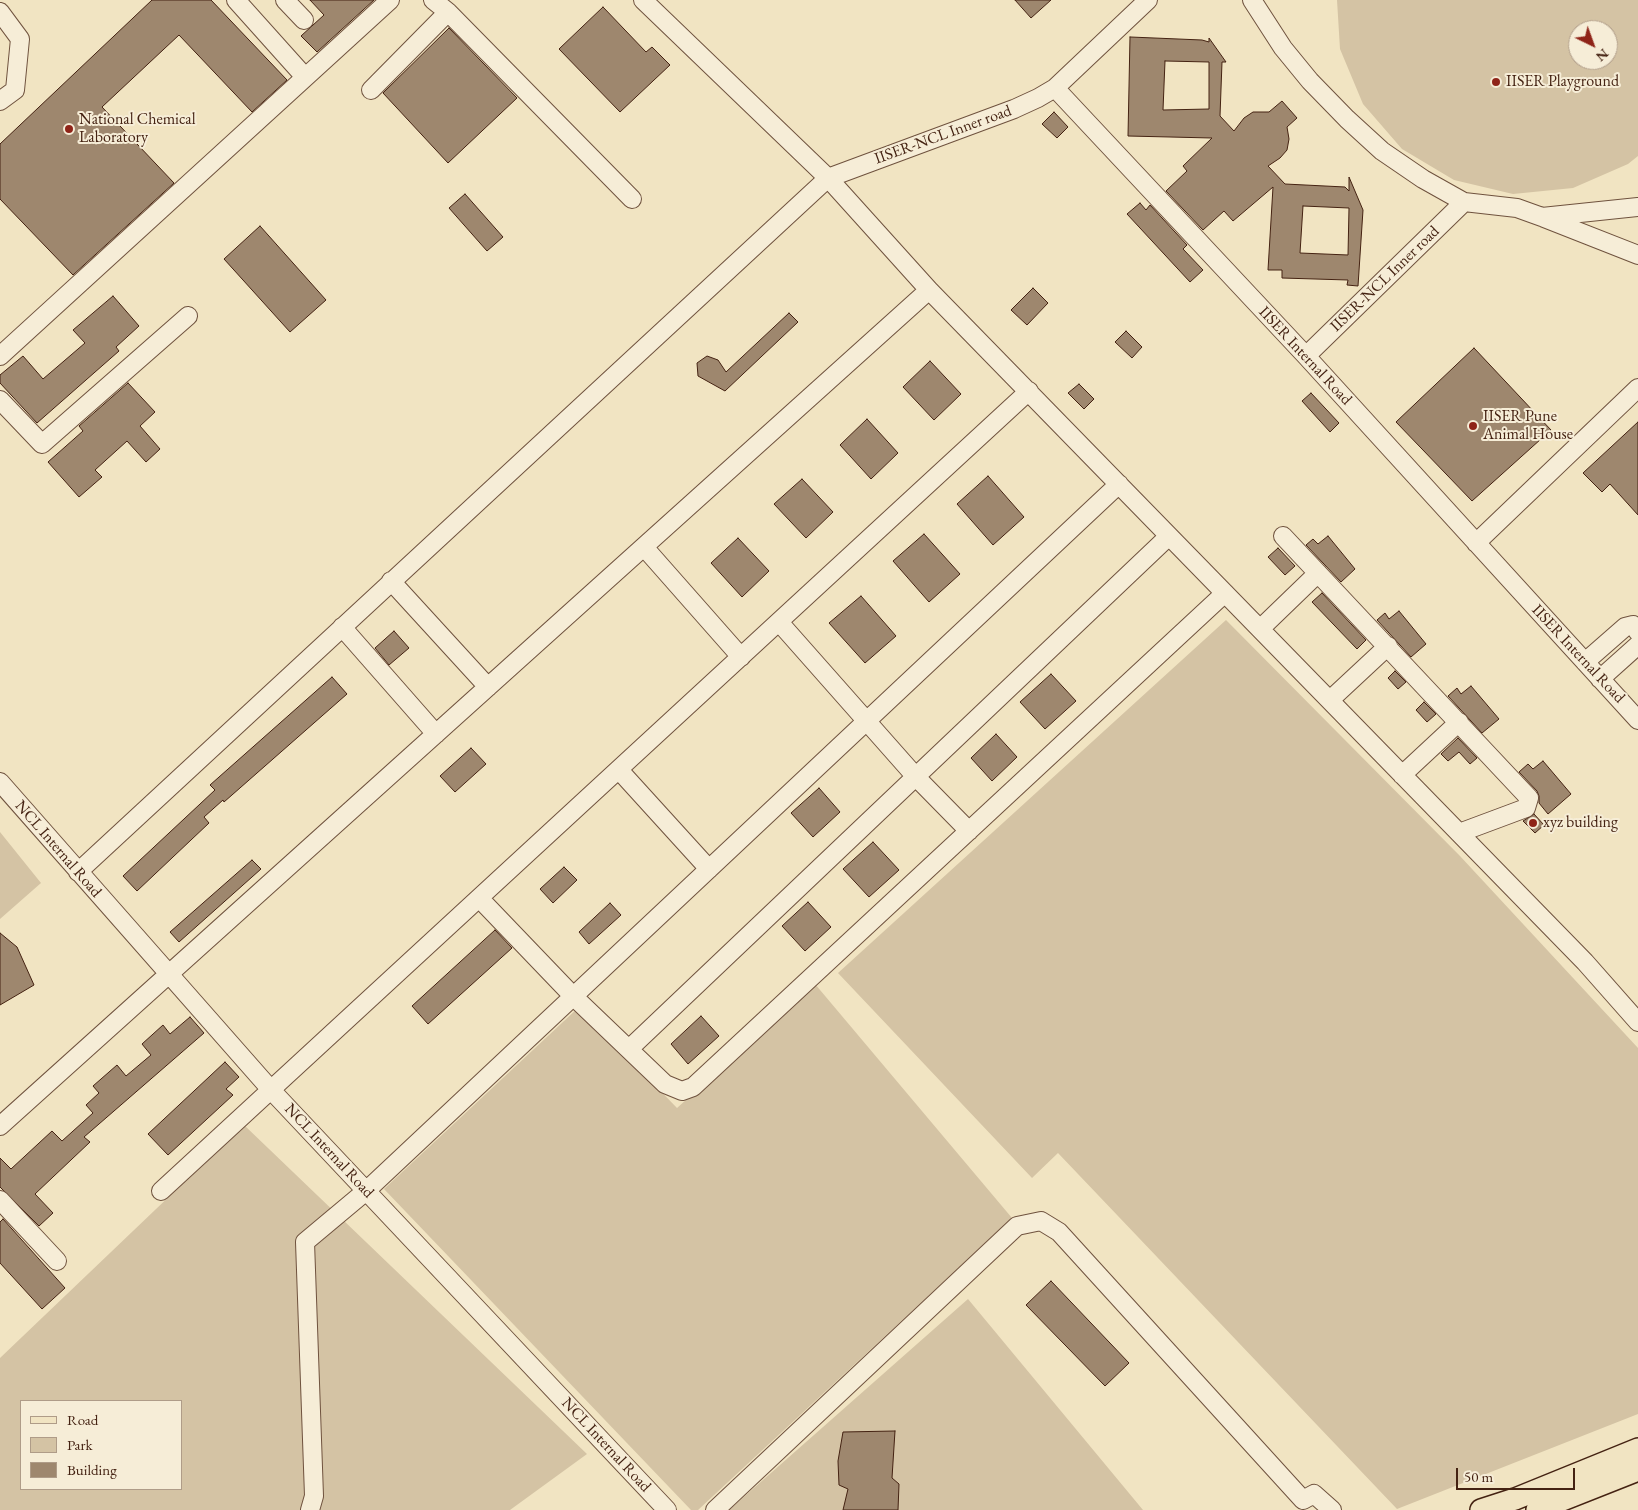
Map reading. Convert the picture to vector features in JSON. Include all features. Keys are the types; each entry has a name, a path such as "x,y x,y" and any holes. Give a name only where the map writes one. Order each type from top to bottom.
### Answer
{"main road":[{"path":"1481,1510 1515,1499 1638,1449"},
{"path":"1537,1510 1638,1470"}],"lane":[{"path":"236,0 305,77"},
{"path":"285,0 304,20"},
{"path":"0,356 390,0"},
{"path":"433,0 448,12 632,199"},
{"path":"643,0 828,178 929,290 1585,962 1638,1022"},
{"path":"1056,88 1148,0"},
{"path":"1252,0 1283,48 1310,81 1382,151 1423,179 1464,202 1517,208 1638,255"},
{"path":"0,12 20,39 15,90 0,101"},
{"path":"371,90 448,12"},
{"name":"IISER-NCL Inner road","path":"828,178 1014,109 1056,88"},
{"name":"IISER Internal Road","path":"1056,88 1306,356 1638,720"},
{"path":"78,872 828,178"},
{"name":"IISER-NCL Inner road","path":"1306,356 1464,202"},
{"path":"1542,217 1638,207"},
{"path":"0,1126 929,290"},
{"path":"0,400 42,444 188,316"},
{"path":"1476,543 1638,388"},
{"path":"160,1192 272,1091 1029,391"},
{"path":"310,1510 314,1496 304,1242 366,1191 1119,484"},
{"path":"629,1049 1169,536"},
{"path":"1283,536 1530,798 1526,808 1459,833"},
{"path":"644,547 741,657"},
{"path":"1260,629 1318,573"},
{"path":"391,581 488,687"},
{"path":"480,899 573,996 664,1084 682,1091 694,1086 1225,593"},
{"path":"780,622 916,777 970,831"},
{"path":"1585,662 1625,627 1633,626 1638,632"},
{"path":"342,627 436,734"},
{"path":"1600,678 1638,645"},
{"path":"1330,700 1388,646"},
{"path":"1402,774 1459,722"},
{"path":"619,770 708,869"},
{"name":"NCL Internal Road","path":"0,782 272,1091 667,1510"},
{"path":"0,1200 57,1261"},
{"path":"715,1510 1017,1226 1041,1220 1059,1232 1303,1500 1314,1494 1332,1510"}],"green space":[{"name":"IISER Playground","path":"1337,0 1638,0 1638,156 1628,164 1573,188 1513,194 1454,180 1402,149 1363,104 1340,49"},
{"path":"1226,620 1460,856 1638,1048 1638,1414 1397,1509 1058,1153 1032,1178 838,973"},
{"path":"0,832 41,883 0,919"},
{"path":"815,984 1012,1218 698,1510 691,1510 384,1189 579,1007 677,1108"},
{"path":"244,1125 587,1454 510,1510 0,1510 0,1358"},
{"path":"968,1299 1143,1510 729,1510"}],"building":[{"name":"National Chemical Laboratory","path":"152,0 211,0 287,80 252,112 179,35 102,107 174,183 73,275 0,199 0,144"},
{"path":"310,0 374,0 317,52 301,36 324,15"},
{"path":"1015,0 1051,0 1031,18"},
{"path":"603,7 646,52 652,47 670,65 620,112 559,49"},
{"path":"449,28 517,98 448,163 383,93"},
{"path":"1130,37 1202,40 1209,42 1209,38 1226,62 1222,62 1220,116 1234,131 1244,118 1253,112 1269,112 1282,101 1297,118 1287,127 1289,139 1287,150 1280,158 1268,166 1285,184 1345,187 1349,191 1349,177 1363,210 1358,286 1347,285 1348,280 1282,278 1282,270 1268,270 1273,187 1233,221 1224,211 1203,230 1166,191 1187,171 1183,166 1212,138 1128,136","holes":["1165,61 1209,62 1209,109 1163,110","1303,206 1349,208 1348,255 1300,253"]},
{"path":"1054,112 1068,127 1057,138 1042,124"},
{"path":"465,194 503,237 487,251 449,208"},
{"path":"1140,203 1146,210 1150,205 1187,245 1183,249 1203,270 1190,282 1127,214"},
{"path":"260,226 326,300 290,332 224,259"},
{"path":"1033,288 1048,303 1027,325 1011,310"},
{"path":"113,296 139,326 116,347 119,351 37,423 0,383 0,375 23,356 43,379 85,343 73,330"},
{"path":"789,313 798,322 725,391 698,376 697,363 707,356 718,360 726,372"},
{"path":"1126,331 1142,347 1132,358 1115,342"},
{"name":"IISER Pune Animal House","path":"1474,348 1551,430 1472,501 1396,422"},
{"path":"930,361 961,394 934,420 903,387"},
{"path":"128,383 155,412 140,426 160,449 146,462 127,441 95,470 102,477 79,497 48,462 83,431 79,426"},
{"path":"1079,384 1094,399 1084,409 1068,393"},
{"path":"1311,393 1339,423 1330,432 1302,401"},
{"path":"867,419 898,453 871,479 840,445"},
{"path":"1638,422 1638,515 1610,484 1602,492 1583,473"},
{"path":"988,476 1024,517 993,545 957,504"},
{"path":"802,479 833,512 806,538 774,504"},
{"path":"924,534 960,574 929,602 893,561"},
{"path":"1328,536 1355,569 1341,582 1306,545 1313,539 1318,544"},
{"path":"738,538 769,571 742,597 711,563"},
{"path":"1278,548 1295,566 1285,575 1268,557"},
{"path":"1322,593 1366,640 1357,649 1312,602"},
{"path":"861,596 896,636 865,663 829,623"},
{"path":"1399,611 1426,644 1411,657 1377,620 1385,613 1389,619"},
{"path":"394,631 409,648 389,665 375,648"},
{"path":"1395,671 1406,682 1398,689 1388,678"},
{"path":"1051,674 1076,701 1045,729 1020,702"},
{"path":"332,677 347,694 224,802 223,800 204,817 209,823 137,891 123,876 215,790 210,785"},
{"path":"1471,686 1499,719 1482,733 1448,696 1457,688 1461,694"},
{"path":"1424,702 1436,714 1427,722 1416,710"},
{"path":"996,734 1017,757 992,781 971,758"},
{"path":"1458,738 1477,758 1470,764 1459,752 1448,761 1441,754"},
{"path":"471,748 486,764 455,792 440,776"},
{"path":"1543,761 1571,794 1548,814 1539,803 1537,791 1519,772 1528,764 1533,769"},
{"path":"819,788 840,812 813,837 791,813"},
{"name":"xyz building","path":"1534,814 1544,825 1535,833 1523,821"},
{"path":"873,842 899,870 869,897 843,869"},
{"path":"252,860 261,869 179,942 170,932"},
{"path":"564,867 577,880 553,903 540,889"},
{"path":"808,902 831,927 805,951 782,926"},
{"path":"610,903 621,915 589,944 579,932"},
{"path":"495,930 512,948 428,1024 412,1006"},
{"path":"0,933 17,947 34,985 0,1005"},
{"path":"701,1016 719,1036 688,1064 671,1044"},
{"path":"190,1017 204,1033 84,1137 90,1142 35,1194 53,1213 39,1226 0,1187 0,1158 11,1169 52,1131 62,1141 93,1113 86,1105 99,1093 93,1086 117,1065 126,1076 151,1055 142,1044 163,1025 170,1034"},
{"path":"225,1062 239,1077 226,1089 233,1095 168,1155 148,1134"},
{"path":"3,1219 65,1288 42,1309 0,1263 0,1222"},
{"path":"1051,1281 1129,1363 1105,1386 1026,1305"},
{"path":"895,1431 892,1478 899,1484 898,1510 843,1510 848,1489 839,1485 838,1461 843,1432"}],"place":[{"name":"IISER Playground","path":"1496,82"},
{"name":"National Chemical Laboratory","path":"69,129"},
{"name":"IISER Pune Animal House","path":"1473,426"},
{"name":"xyz building","path":"1533,823"}]}
